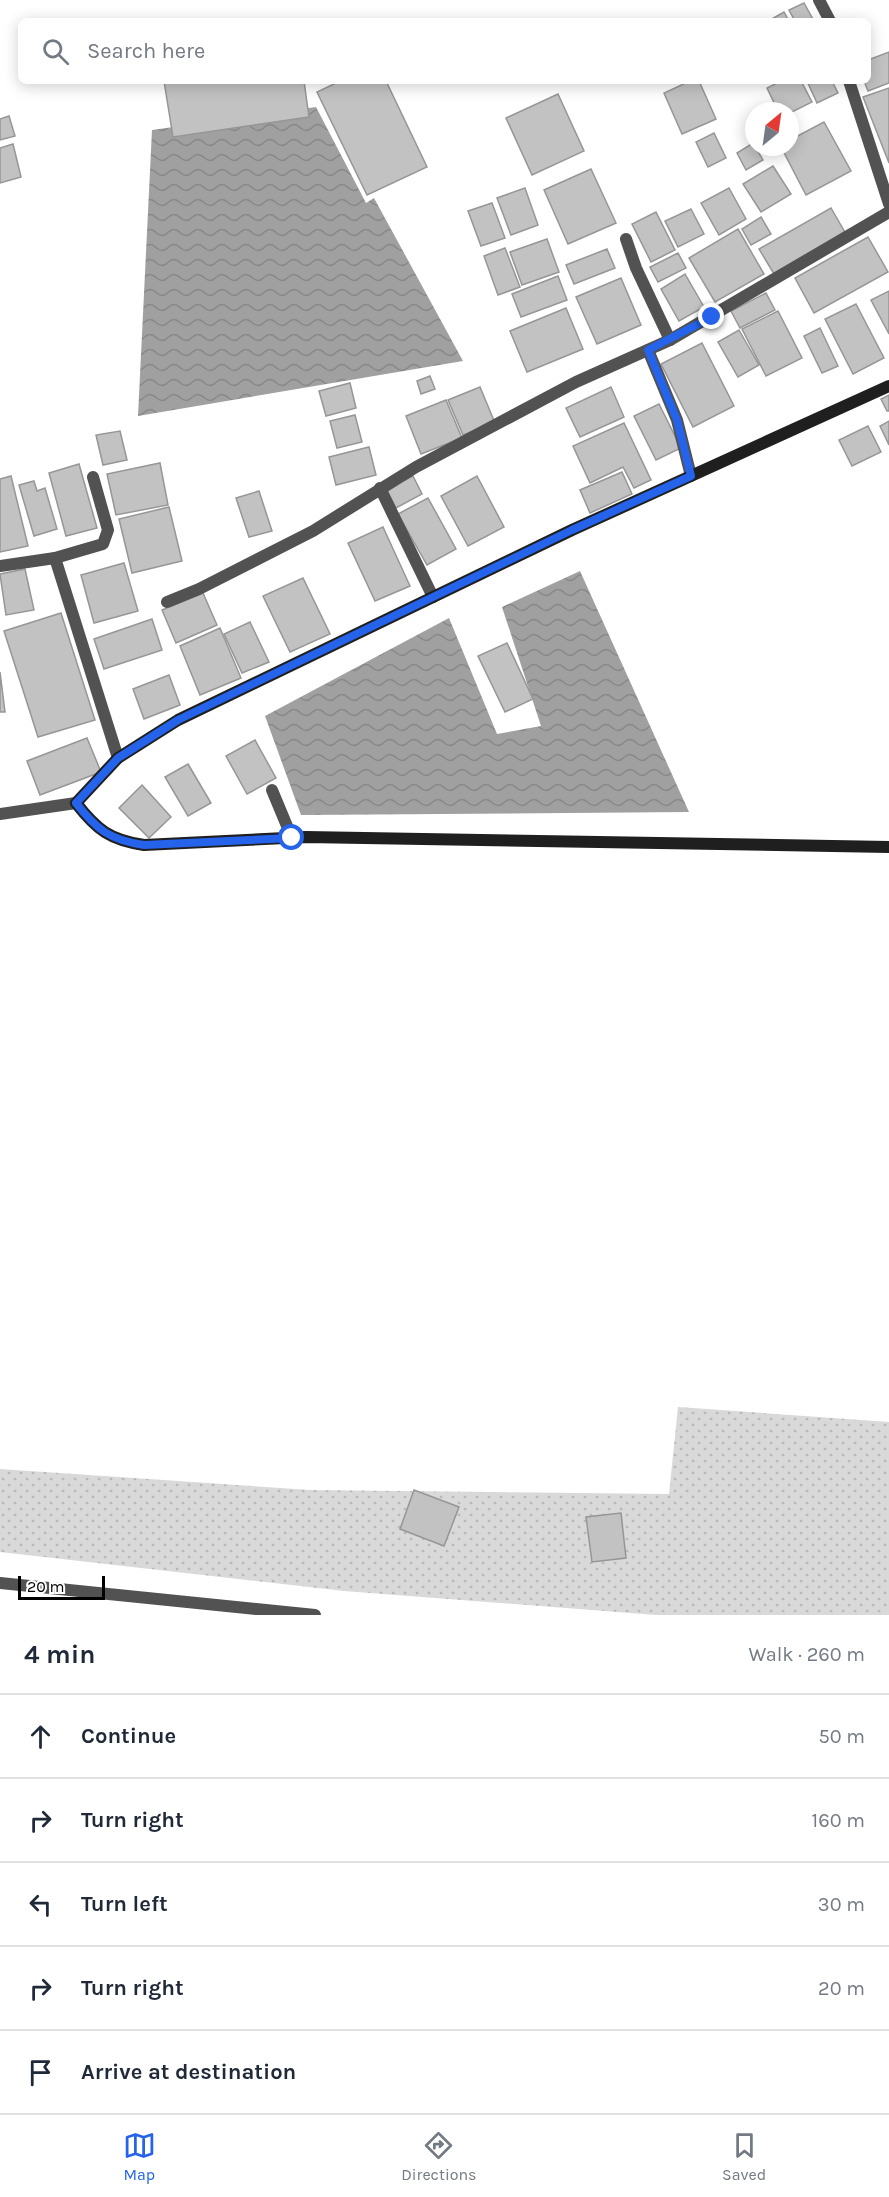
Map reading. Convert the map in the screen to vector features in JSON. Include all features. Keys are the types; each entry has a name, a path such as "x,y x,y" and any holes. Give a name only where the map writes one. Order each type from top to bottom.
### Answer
{"street":[{"path":"819,0 828,18"},
{"path":"850,84 889,204"},
{"path":"166,602 199,589 313,531 380,488 576,382 670,340 889,212"},
{"path":"626,238 636,268 670,340"},
{"path":"648,350 677,420 691,476"},
{"path":"2,811 76,803 118,758 178,720 433,597 889,386"},
{"path":"0,566 55,558 98,547 106,539 108,530 93,477"},
{"path":"380,488 433,597"},
{"path":"55,558 118,758"},
{"path":"272,790 292,838"},
{"path":"76,803 93,825 106,834 134,844 292,838 889,847"},
{"path":"0,1583 315,1615"}],"shaded area":[{"path":"678,1407 889,1422 889,1615 656,1615 344,1591 0,1552 0,1469 310,1490 669,1494"}],"water":[{"path":"316,107 366,203 374,198 463,361 138,416 152,130"},
{"path":"580,571 689,812 301,815 265,716 449,618 497,734 541,726 502,607"}],"building":[{"path":"804,3 812,18 793,18 789,10"},
{"path":"784,12 787,18 773,18"},
{"path":"889,52 889,83 868,91 865,84 871,84 871,59"},
{"path":"164,84 304,84 309,117 173,137"},
{"path":"334,84 387,84 427,167 367,195 317,92"},
{"path":"684,84 700,84 716,119 682,134 664,93"},
{"path":"775,84 803,84 812,102 799,108 799,102 774,102 767,88"},
{"path":"808,84 834,84 838,93 817,103"},
{"path":"889,88 889,163 863,97"},
{"path":"558,94 584,151 532,175 506,118"},
{"path":"9,116 15,136 0,140 0,119"},
{"path":"824,122 851,171 806,195 786,156 799,156 799,135"},
{"path":"714,133 726,158 708,167 696,142"},
{"path":"13,144 21,177 0,183 0,148"},
{"path":"745,148 745,156 761,156 763,160 746,170 737,153"},
{"path":"773,166 791,194 761,212 743,184"},
{"path":"591,169 616,223 568,244 544,190"},
{"path":"525,188 538,225 511,235 497,198"},
{"path":"729,188 746,219 719,235 701,203"},
{"path":"492,203 505,238 481,246 468,211"},
{"path":"831,208 846,234 774,274 759,249"},
{"path":"691,209 704,234 678,247 665,221"},
{"path":"656,212 675,250 651,262 632,224"},
{"path":"761,217 771,234 751,245 742,229"},
{"path":"738,229 764,274 715,302 689,258"},
{"path":"868,237 888,272 814,313 795,278"},
{"path":"547,239 559,272 522,285 510,252"},
{"path":"505,248 520,287 498,295 484,256"},
{"path":"607,249 615,268 574,284 566,265"},
{"path":"678,253 686,268 658,282 650,267"},
{"path":"685,274 704,307 679,321 661,289"},
{"path":"558,276 567,300 521,317 512,294"},
{"path":"621,278 641,325 597,344 576,297"},
{"path":"889,291 889,334 871,300"},
{"path":"766,293 775,310 740,328 731,311"},
{"path":"856,304 884,358 853,374 825,319"},
{"path":"566,308 583,349 527,372 510,331"},
{"path":"778,311 802,358 766,376 742,329"},
{"path":"820,328 838,366 822,373 804,336"},
{"path":"739,330 759,365 738,377 718,342"},
{"path":"702,343 734,406 693,427 661,364"},
{"path":"430,376 435,389 421,394 417,381"},
{"path":"350,383 356,408 326,416 319,391"},
{"path":"480,387 495,423 463,435 448,400"},
{"path":"611,387 624,417 580,437 566,408"},
{"path":"889,395 889,411 887,411 881,399"},
{"path":"446,400 462,438 421,454 406,416"},
{"path":"659,404 681,448 656,460 634,416"},
{"path":"355,415 362,442 337,448 330,421"},
{"path":"889,421 889,445 880,426"},
{"path":"624,423 651,480 634,488 623,467 590,483 573,446"},
{"path":"868,426 881,452 852,466 839,440"},
{"path":"120,431 127,460 103,465 96,435"},
{"path":"369,447 376,475 336,485 329,457"},
{"path":"160,463 168,505 116,515 107,474"},
{"path":"79,464 97,528 66,536 49,473"},
{"path":"622,472 632,494 590,513 580,490"},
{"path":"11,476 28,546 0,552 0,479"},
{"path":"413,476 422,494 396,508 386,489"},
{"path":"477,476 504,527 468,546 441,496"},
{"path":"34,481 37,491 45,488 57,529 34,536 19,485"},
{"path":"259,491 272,531 249,537 236,498"},
{"path":"428,498 456,549 427,565 398,514"},
{"path":"169,507 182,561 132,573 119,519"},
{"path":"383,527 410,586 375,601 348,543"},
{"path":"124,563 138,611 94,623 81,575"},
{"path":"25,569 34,610 6,615 0,574"},
{"path":"303,578 330,634 290,652 263,596"},
{"path":"203,593 217,625 176,643 162,610"},
{"path":"61,613 95,720 38,737 4,631"},
{"path":"152,619 162,650 104,669 94,639"},
{"path":"250,622 269,662 242,673 224,634"},
{"path":"220,628 241,678 200,695 180,646"},
{"path":"507,643 533,699 505,712 478,656"},
{"path":"0,672 5,712 0,712"},
{"path":"169,675 180,705 144,719 133,689"},
{"path":"87,738 101,772 40,795 27,761"},
{"path":"255,740 276,778 247,794 226,756"},
{"path":"188,764 211,803 188,816 165,777"},
{"path":"142,785 171,817 149,838 119,808"},
{"path":"414,1490 459,1507 444,1546 400,1529"},
{"path":"621,1513 626,1558 592,1562 586,1517"}],"route":[{"path":"292,838 144,845 124,842 93,825 76,803 118,758 178,720 572,530 691,476 677,420 648,350 712,317"}]}
